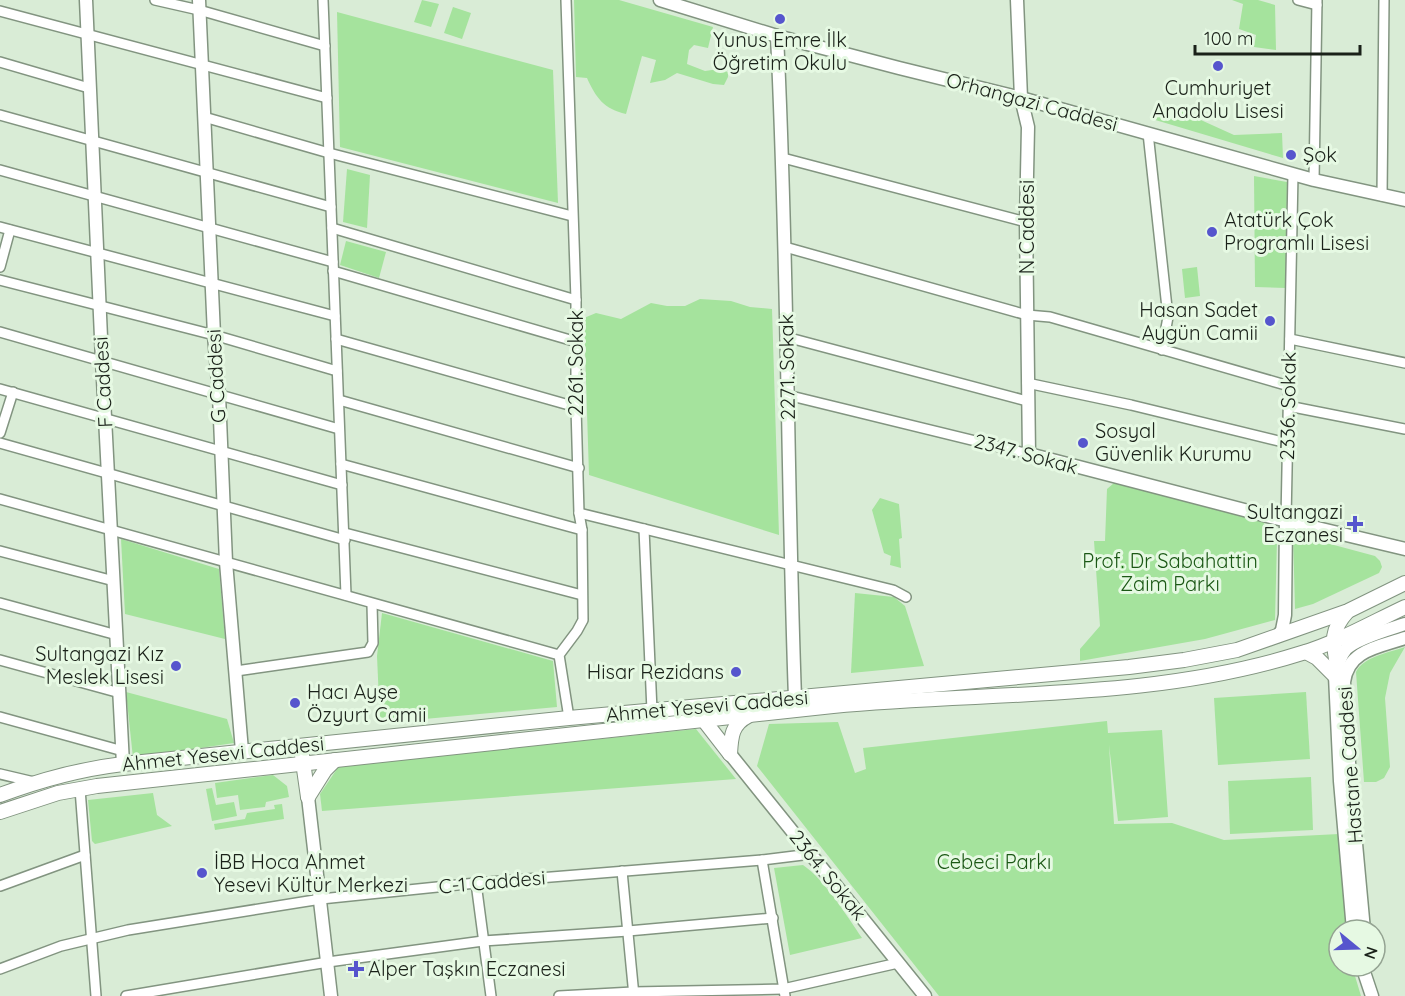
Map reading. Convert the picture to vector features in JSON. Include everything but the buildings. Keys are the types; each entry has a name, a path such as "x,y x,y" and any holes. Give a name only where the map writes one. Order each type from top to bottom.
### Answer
{"main road":[{"name":"Ahmet Yesevi Caddesi","path":"0,795 36,782 102,767 123,758 242,751 1184,660 1236,650 1278,636 1348,611 1405,583"},
{"name":"Ahmet Yesevi Caddesi","path":"0,812 25,802 80,789 125,783 839,705 1147,685 1201,678 1306,652 1405,607"},
{"path":"1336,671 1334,631 1338,622 1348,611"},
{"path":"1306,652 1336,671"},
{"path":"694,708 730,754"},
{"path":"730,754 735,725 751,714"},
{"path":"300,745 308,797"},
{"path":"226,772 242,751"},
{"path":"123,758 125,783"},
{"path":"308,797 325,770 335,760"}],"street":[{"name":"F Caddesi","path":"86,0 99,306 123,758"},
{"path":"155,0 199,5 325,46"},
{"path":"323,0 346,595"},
{"name":"2261. Sokak","path":"559,655 583,620 566,0"},
{"name":"Orhangazi Caddesi","path":"660,0 777,36 1021,98 1314,180 1405,200"},
{"name":"N Caddesi","path":"1017,0 1021,98 1028,127 1026,222 1029,454"},
{"path":"1298,0 1317,2 1314,180"},
{"path":"1382,196 1384,0"},
{"name":"G Caddesi","path":"199,5 226,562 242,751"},
{"path":"0,11 327,98"},
{"name":"2271. Sokak","path":"777,36 783,158 790,566 795,698"},
{"path":"0,62 89,88"},
{"path":"0,115 331,207"},
{"path":"204,117 329,153 572,216"},
{"path":"1148,133 1168,317 1162,350"},
{"path":"783,158 1026,222"},
{"path":"0,170 209,228 577,342"},
{"name":"2336. Sokak","path":"1278,636 1282,630 1285,615 1293,174"},
{"path":"332,228 576,300"},
{"path":"0,267 5,229 335,316"},
{"path":"785,247 1027,315 1050,317 1288,386"},
{"path":"0,280 214,335 337,370"},
{"path":"0,332 339,429"},
{"path":"786,337 1027,401"},
{"path":"336,339 576,407"},
{"path":"1290,339 1405,363"},
{"path":"1027,383 1131,405 1287,443"},
{"path":"0,389 342,485"},
{"path":"0,433 13,392"},
{"name":"2347. Sokak","path":"787,395 1405,549"},
{"path":"339,400 579,468"},
{"path":"1288,406 1405,429"},
{"path":"0,443 223,505 582,595"},
{"path":"341,464 582,530"},
{"path":"0,499 559,655 569,718"},
{"path":"579,513 893,590 906,597"},
{"path":"644,529 651,711"},
{"path":"0,551 114,581"},
{"path":"0,603 117,635"},
{"path":"236,671 368,652 373,643 372,604"},
{"path":"1336,671 1346,649 1357,642 1405,624"},
{"name":"Hastane Caddesi","path":"1363,918 1350,779 1345,673 1354,658 1363,652 1405,638"},
{"path":"0,660 120,693"},
{"name":"Hastane Caddesi","path":"1336,671 1340,781 1352,918"},
{"path":"0,717 123,758"},
{"name":"2364. Sokak","path":"730,754 925,996"},
{"path":"0,774 36,782"},
{"path":"80,789 96,996"},
{"path":"308,797 331,996"},
{"name":"C-1 Caddesi","path":"0,969 61,946 128,930 321,899 811,854"},
{"path":"0,886 85,855"},
{"path":"762,860 784,993"},
{"path":"622,871 633,994"},
{"path":"476,883 491,996"},
{"path":"126,996 328,962 483,941 773,918"},
{"path":"559,996 784,993 898,963"},
{"path":"1366,978 1372,996"},
{"path":"1375,978 1380,996"}],"green space":[{"path":"422,0 439,4 431,27 414,22"},
{"path":"574,0 619,0 713,27 708,48 694,45 689,50 687,64 705,71 719,69 728,72 724,85 677,73 665,80 650,83 656,60 642,56 626,114 606,106 597,97 587,78 576,77"},
{"path":"1232,0 1258,0 1275,5 1276,50 1254,47 1256,35 1239,29 1243,4"},
{"path":"453,7 471,13 462,39 444,33"},
{"path":"337,12 553,70 558,203 340,147"},
{"path":"1155,105 1170,106 1234,135 1282,133 1283,158 1152,119"},
{"path":"347,169 370,175 367,228 343,222"},
{"path":"1254,176 1287,182 1286,288 1255,287"},
{"path":"346,241 386,252 379,278 340,265"},
{"path":"1197,267 1200,296 1185,298 1182,269"},
{"path":"700,299 731,301 750,307 772,309 779,535 589,475 584,318 596,313 621,319 651,303 685,306"},
{"name":"Prof. Dr Sabahattin Zaim Parkı","path":"1114,483 1263,522 1277,539 1275,620 1205,639 1080,661 1080,649 1100,626 1094,541 1105,541 1107,489"},
{"path":"880,498 899,504 902,538 899,539 901,568 890,565 891,556 884,553 872,510"},
{"path":"1293,534 1375,556 1382,567 1379,573 1313,604 1295,609"},
{"path":"121,539 219,569 225,639 125,614"},
{"path":"855,593 894,597 905,606 924,666 851,673"},
{"path":"382,613 553,661 557,707 380,723 377,656"},
{"path":"1405,647 1390,673 1385,698 1390,767 1384,778 1376,782 1364,782 1356,672 1364,662"},
{"path":"126,692 227,719 234,743 133,758"},
{"path":"1306,692 1310,759 1218,765 1214,698"},
{"name":"Cebeci Parkı","path":"1107,721 1108,733 1162,730 1168,817 1118,821 1109,745 1114,824 1172,823 1224,840 1339,834 1345,918 1327,918 1327,978 1356,978 1361,996 939,996 757,766 769,724 838,722 855,773 866,769 863,748"},
{"path":"696,729 736,779 322,811 320,794 339,766"},
{"path":"273,775 287,786 289,797 266,802 265,807 240,810 238,795 217,798 215,783"},
{"path":"1311,777 1313,830 1230,834 1228,781"},
{"path":"212,788 216,805 234,802 237,816 212,821 206,789"},
{"path":"153,793 157,815 172,826 95,844 92,841 88,800"},
{"path":"282,804 284,819 215,830 214,824 245,819 247,813 275,809 274,805"},
{"path":"803,865 827,888 862,938 790,955 774,868"}],"place":[{"name":"Yunus Emre İlk Öğretim Okulu","path":"780,19"},
{"name":"Cumhuriyet Anadolu Lisesi","path":"1218,66"},
{"name":"Şok","path":"1291,155"},
{"name":"Atatürk Çok Programlı Lisesi","path":"1212,232"},
{"name":"Hasan Sadet Aygün Camii","path":"1270,321"},
{"name":"Sosyal Güvenlik Kurumu","path":"1083,443"},
{"name":"Sultangazi Eczanesi","path":"1355,524"},
{"name":"Sultangazi Kız Meslek Lisesi","path":"176,666"},
{"name":"Hisar Rezidans","path":"736,672"},
{"name":"Hacı Ayşe Özyurt Camii","path":"295,703"},
{"name":"İBB Hoca Ahmet Yesevi Kültür Merkezi","path":"202,873"},
{"name":"Alper Taşkın Eczanesi","path":"356,969"}]}
